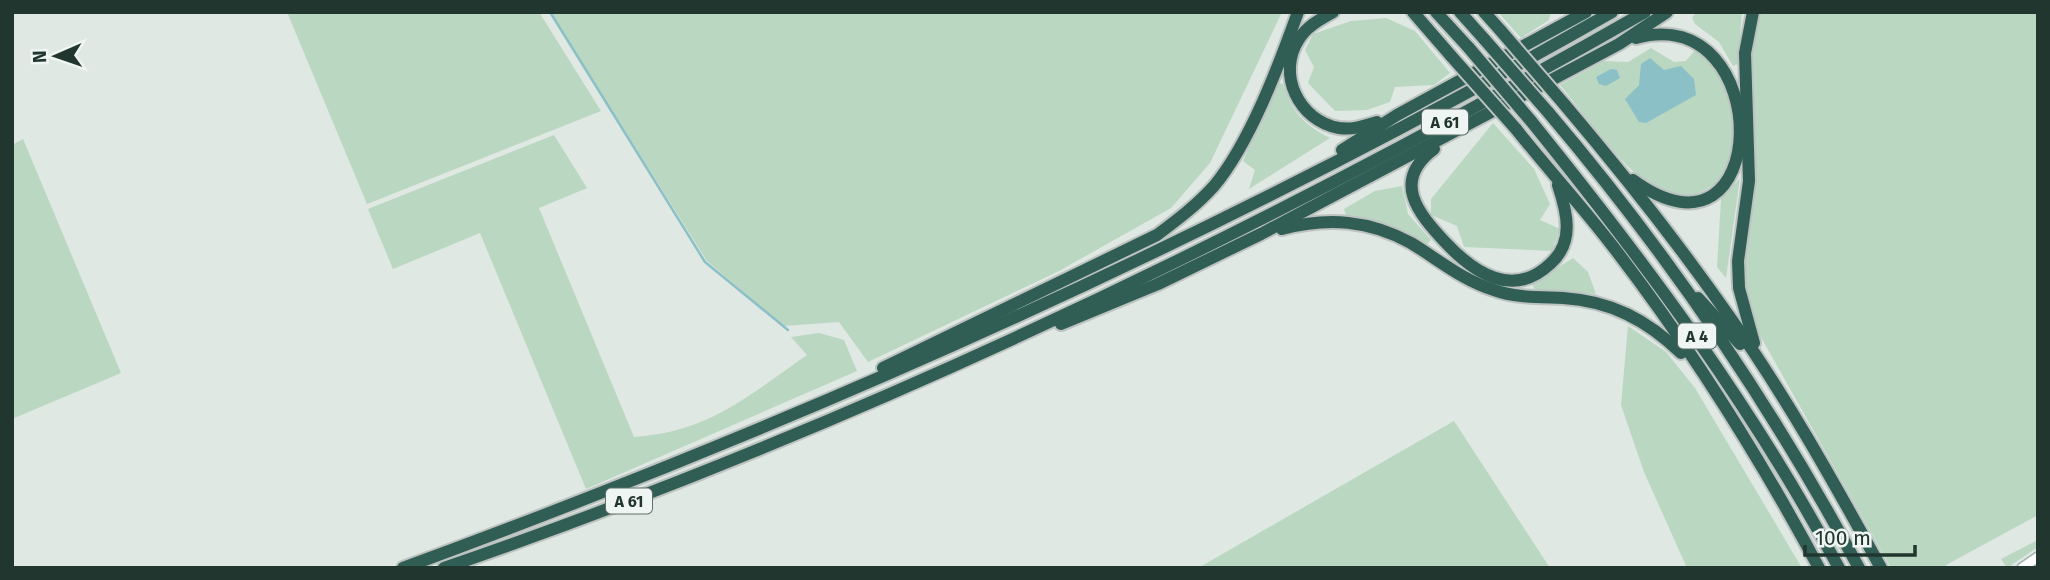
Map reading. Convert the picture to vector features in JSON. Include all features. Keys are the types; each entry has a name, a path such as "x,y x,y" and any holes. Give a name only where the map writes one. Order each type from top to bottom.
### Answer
{"highway":[{"path":"809,409 877,371 1157,234 1182,216 1216,183 1239,148 1298,12"},
{"path":"1333,12 1312,25 1298,39 1291,61 1295,96 1305,110 1318,120 1342,128 1358,128 1397,115"},
{"path":"1405,12 1425,26"},
{"path":"1413,12 1516,129 1611,244 1699,371 1757,462 1819,568"},
{"name":"A 4","path":"1436,12 1531,121 1633,247 1722,372 1810,515 1839,568"},
{"name":"A 4","path":"1460,12 1548,112 1681,281 1777,425 1859,568"},
{"name":"A 61","path":"403,568 631,482 809,409 1042,307 1280,191 1443,107 1612,12"},
{"name":"A 61","path":"444,568 650,493 998,347 1242,228 1540,72 1645,12"},
{"path":"998,347 1146,289 1261,234 1451,136 1619,44 1667,12"},
{"path":"1753,12 1745,53 1749,181 1738,261 1739,288 1750,333 1776,387"},
{"path":"1280,191 1397,115 1585,13"},
{"path":"1491,19 1622,172 1726,311 1776,387 1881,568"},
{"path":"1619,44 1645,34 1668,32 1687,35 1705,43 1723,60 1732,80 1740,138 1738,157 1731,174 1720,187 1695,200 1678,202 1660,198 1622,172"},
{"path":"1451,136 1422,160 1412,181 1413,198 1422,217 1462,261 1488,277 1507,281 1528,278 1544,269 1557,256 1567,228 1566,208 1555,177"},
{"path":"1261,234 1332,221 1379,228 1481,286 1519,296 1592,302 1629,314 1664,337 1699,371"},
{"path":"1681,281 1711,309 1776,387"}],"main road":[{"path":"2022,568 2038,557"}],"green space":[{"path":"287,12 539,12 601,111 367,204"},
{"path":"550,12 1282,12 1210,163 1171,208 1059,271 868,362 839,322 783,326 707,261"},
{"path":"1498,12 1551,12 1549,20 1521,38"},
{"path":"1696,12 1742,12 1738,64 1733,66 1719,42 1695,24 1692,18"},
{"path":"1757,12 2038,12 2038,515 1946,565 1947,568 1891,568 1758,332 1747,307 1744,270 1755,180 1749,52"},
{"path":"1386,18 1415,31 1450,73 1434,85 1395,87 1390,102 1367,110 1335,111 1308,83 1314,67 1305,50 1313,34 1351,21"},
{"path":"1651,48 1674,62 1686,61 1697,48 1721,75 1732,102 1736,143 1729,168 1709,188 1682,197 1673,196 1643,180 1612,149 1560,85 1604,61 1628,62","holes":["1639,85 1646,122 1640,122 1626,99"]},
{"path":"1277,82 1283,84 1300,117 1330,138 1249,189 1255,170 1243,161"},
{"path":"1493,123 1534,169 1550,204 1540,220 1560,229 1552,251 1464,247 1457,226 1431,215 1431,199"},
{"path":"554,135 587,188 539,208 634,437 684,428 706,420 746,398 807,355 791,337 819,333 844,340 857,371 586,489 480,233 393,269 368,209"},
{"path":"23,139 121,373 12,419 12,145"},
{"path":"1740,178 1726,278 1717,267 1721,199"},
{"path":"1402,186 1408,214 1431,240 1426,245 1380,222 1346,215 1344,209 1375,191"},
{"path":"1573,258 1588,272 1596,294 1535,290 1532,284"},
{"path":"1628,326 1666,352 1695,388 1802,568 1687,568 1644,472 1621,405"},
{"path":"1454,421 1550,568 1198,568"},
{"path":"2038,540 2038,547 2007,568 2001,559"}],"water":[{"path":"1650,58 1664,70 1681,66 1694,79 1696,95 1646,123 1639,122 1625,99 1639,85 1641,64"},
{"path":"1611,69 1617,70 1620,78 1606,86 1599,84 1596,77"}],"waterway":[{"path":"550,12 705,262 788,330"}]}
